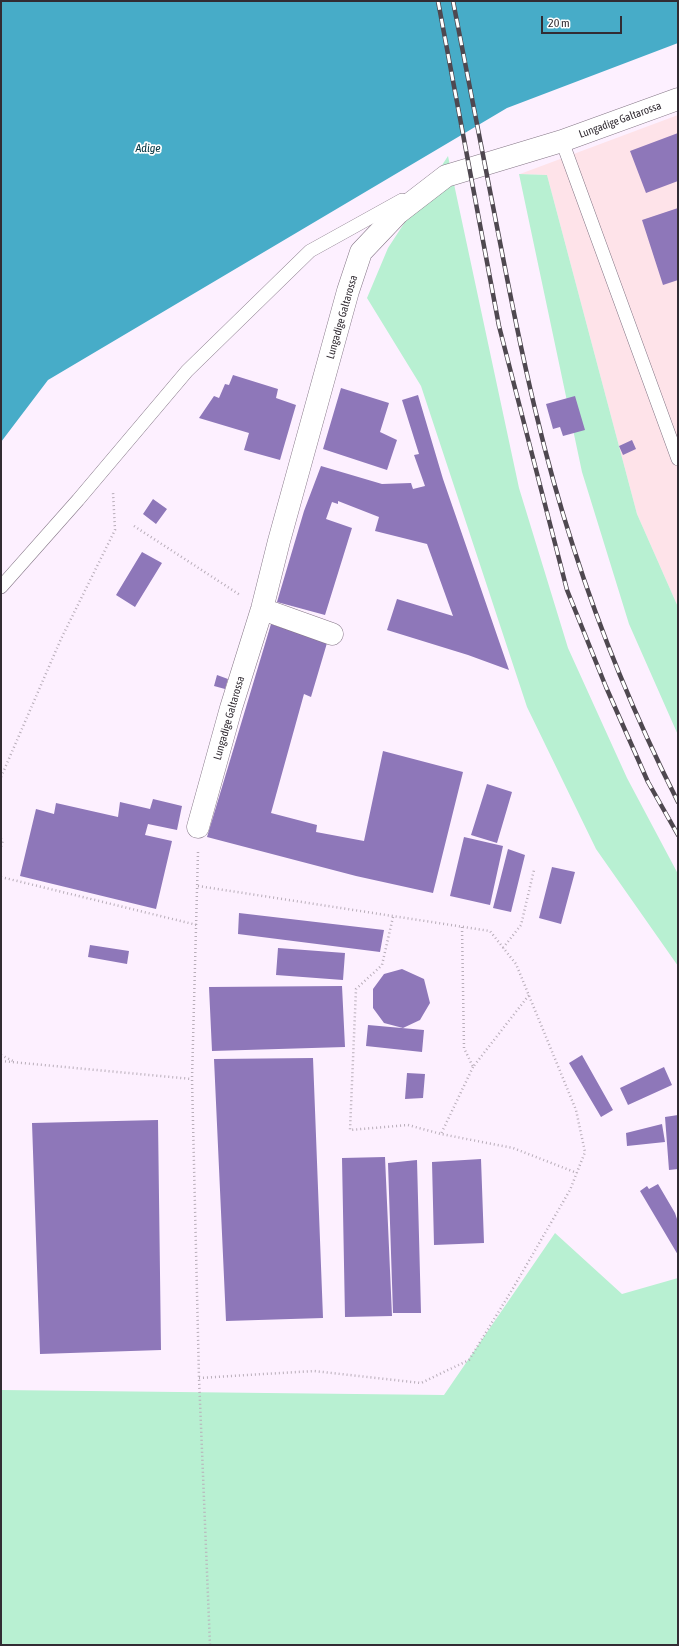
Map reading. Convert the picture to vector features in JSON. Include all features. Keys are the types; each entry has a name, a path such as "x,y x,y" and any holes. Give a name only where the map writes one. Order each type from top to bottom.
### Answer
{"street":[{"name":"Lungadige Galtarossa","path":"198,827 231,708 262,609 279,541 340,321 361,252 398,212 446,176 562,141 678,99"},
{"path":"262,609 332,634"}],"lane":[{"path":"562,141 678,458"},
{"path":"1,587 187,371 310,251 446,176"}],"path":[{"path":"1,777 61,639 115,530 111,461"},
{"path":"134,526 262,609"},
{"path":"198,827 198,886 192,1079 199,1378 210,1645"},
{"path":"1,839 3,840 1,848"},
{"path":"503,948 520,925 534,870"},
{"path":"1,877 197,925"},
{"path":"198,886 490,931 516,964 576,1110 585,1152 570,1190 512,1290 469,1360 421,1383 314,1371 199,1378"},
{"path":"393,917 382,965 356,989 350,1130 408,1124 441,1134 513,1148 577,1173"},
{"path":"462,927 464,1048 473,1067"},
{"path":"441,1134 473,1067 529,995"},
{"path":"1,1055 16,1063"},
{"path":"1,1061 192,1079"}],"shaded area":[{"path":"678,115 678,607 637,514 547,175 520,174"}],"green space":[{"path":"448,156 519,488 568,648 627,778 678,874 678,966 596,849 527,707 421,386 367,298 388,248"},
{"path":"519,174 547,175 637,514 678,607 678,735 629,624 582,472"},
{"path":"555,1233 622,1294 678,1278 678,1645 1,1645 1,1390 444,1395"}],"water":[{"name":"Adige","path":"1,1 678,1 678,43 507,108 48,380 1,442"}],"building":[{"path":"678,133 678,181 646,193 630,151"},
{"path":"678,208 678,280 663,285 642,220"},
{"path":"233,375 278,389 276,398 296,405 280,460 244,450 249,433 199,418 214,396 219,398 225,384 229,385"},
{"path":"341,388 389,403 380,432 397,440 387,470 323,449"},
{"path":"418,395 443,479 509,670 468,655 387,630 397,599 453,616 427,544 375,531 379,517 338,501 338,504 332,502 326,519 352,528 325,615 277,602 304,511 321,466 382,484 411,483 413,489 425,486 414,455 419,454 402,400"},
{"path":"575,396 585,430 563,436 560,427 553,429 546,404"},
{"path":"632,440 636,449 623,455 619,446"},
{"path":"153,499 167,509 156,524 143,514"},
{"path":"142,552 162,563 135,607 116,595"},
{"path":"271,624 327,643 311,697 304,694 271,813 317,825 316,832 364,841 383,751 463,772 433,893 356,876 207,837"},
{"path":"217,675 228,679 225,689 214,686"},
{"path":"487,784 512,792 497,843 471,835"},
{"path":"153,799 182,806 177,830 148,824 145,835 172,841 156,909 20,876 36,809 54,814 56,803 118,817 120,802 150,809"},
{"path":"464,837 503,846 490,905 450,896"},
{"path":"508,849 525,855 511,912 493,908"},
{"path":"552,867 575,872 561,924 539,918"},
{"path":"239,913 384,930 380,952 238,934"},
{"path":"90,945 129,951 127,964 88,957"},
{"path":"278,948 345,953 343,980 276,975"},
{"path":"402,969 424,979 430,1003 420,1020 403,1028 384,1023 373,1008 373,989 384,974"},
{"path":"342,986 345,1047 212,1051 209,987"},
{"path":"368,1025 424,1030 422,1052 366,1046"},
{"path":"582,1055 613,1110 601,1117 569,1063"},
{"path":"313,1058 323,1318 226,1321 214,1059"},
{"path":"664,1067 672,1085 628,1105 620,1088"},
{"path":"407,1073 425,1074 423,1098 405,1099"},
{"path":"678,1115 678,1169 669,1170 665,1117"},
{"path":"158,1120 161,1350 40,1354 32,1123"},
{"path":"662,1124 665,1142 627,1146 626,1133"},
{"path":"385,1157 392,1316 345,1317 342,1158"},
{"path":"481,1159 484,1243 434,1245 432,1162"},
{"path":"417,1160 421,1313 393,1313 388,1163"},
{"path":"658,1184 675,1213 678,1222 678,1255 640,1191 647,1186 649,1189"}],"railway":[{"path":"438,1 499,326 567,590 606,687 648,782 678,835"},
{"path":"453,1 520,342 535,411 553,479 584,579 607,644 634,708 678,802"}]}
